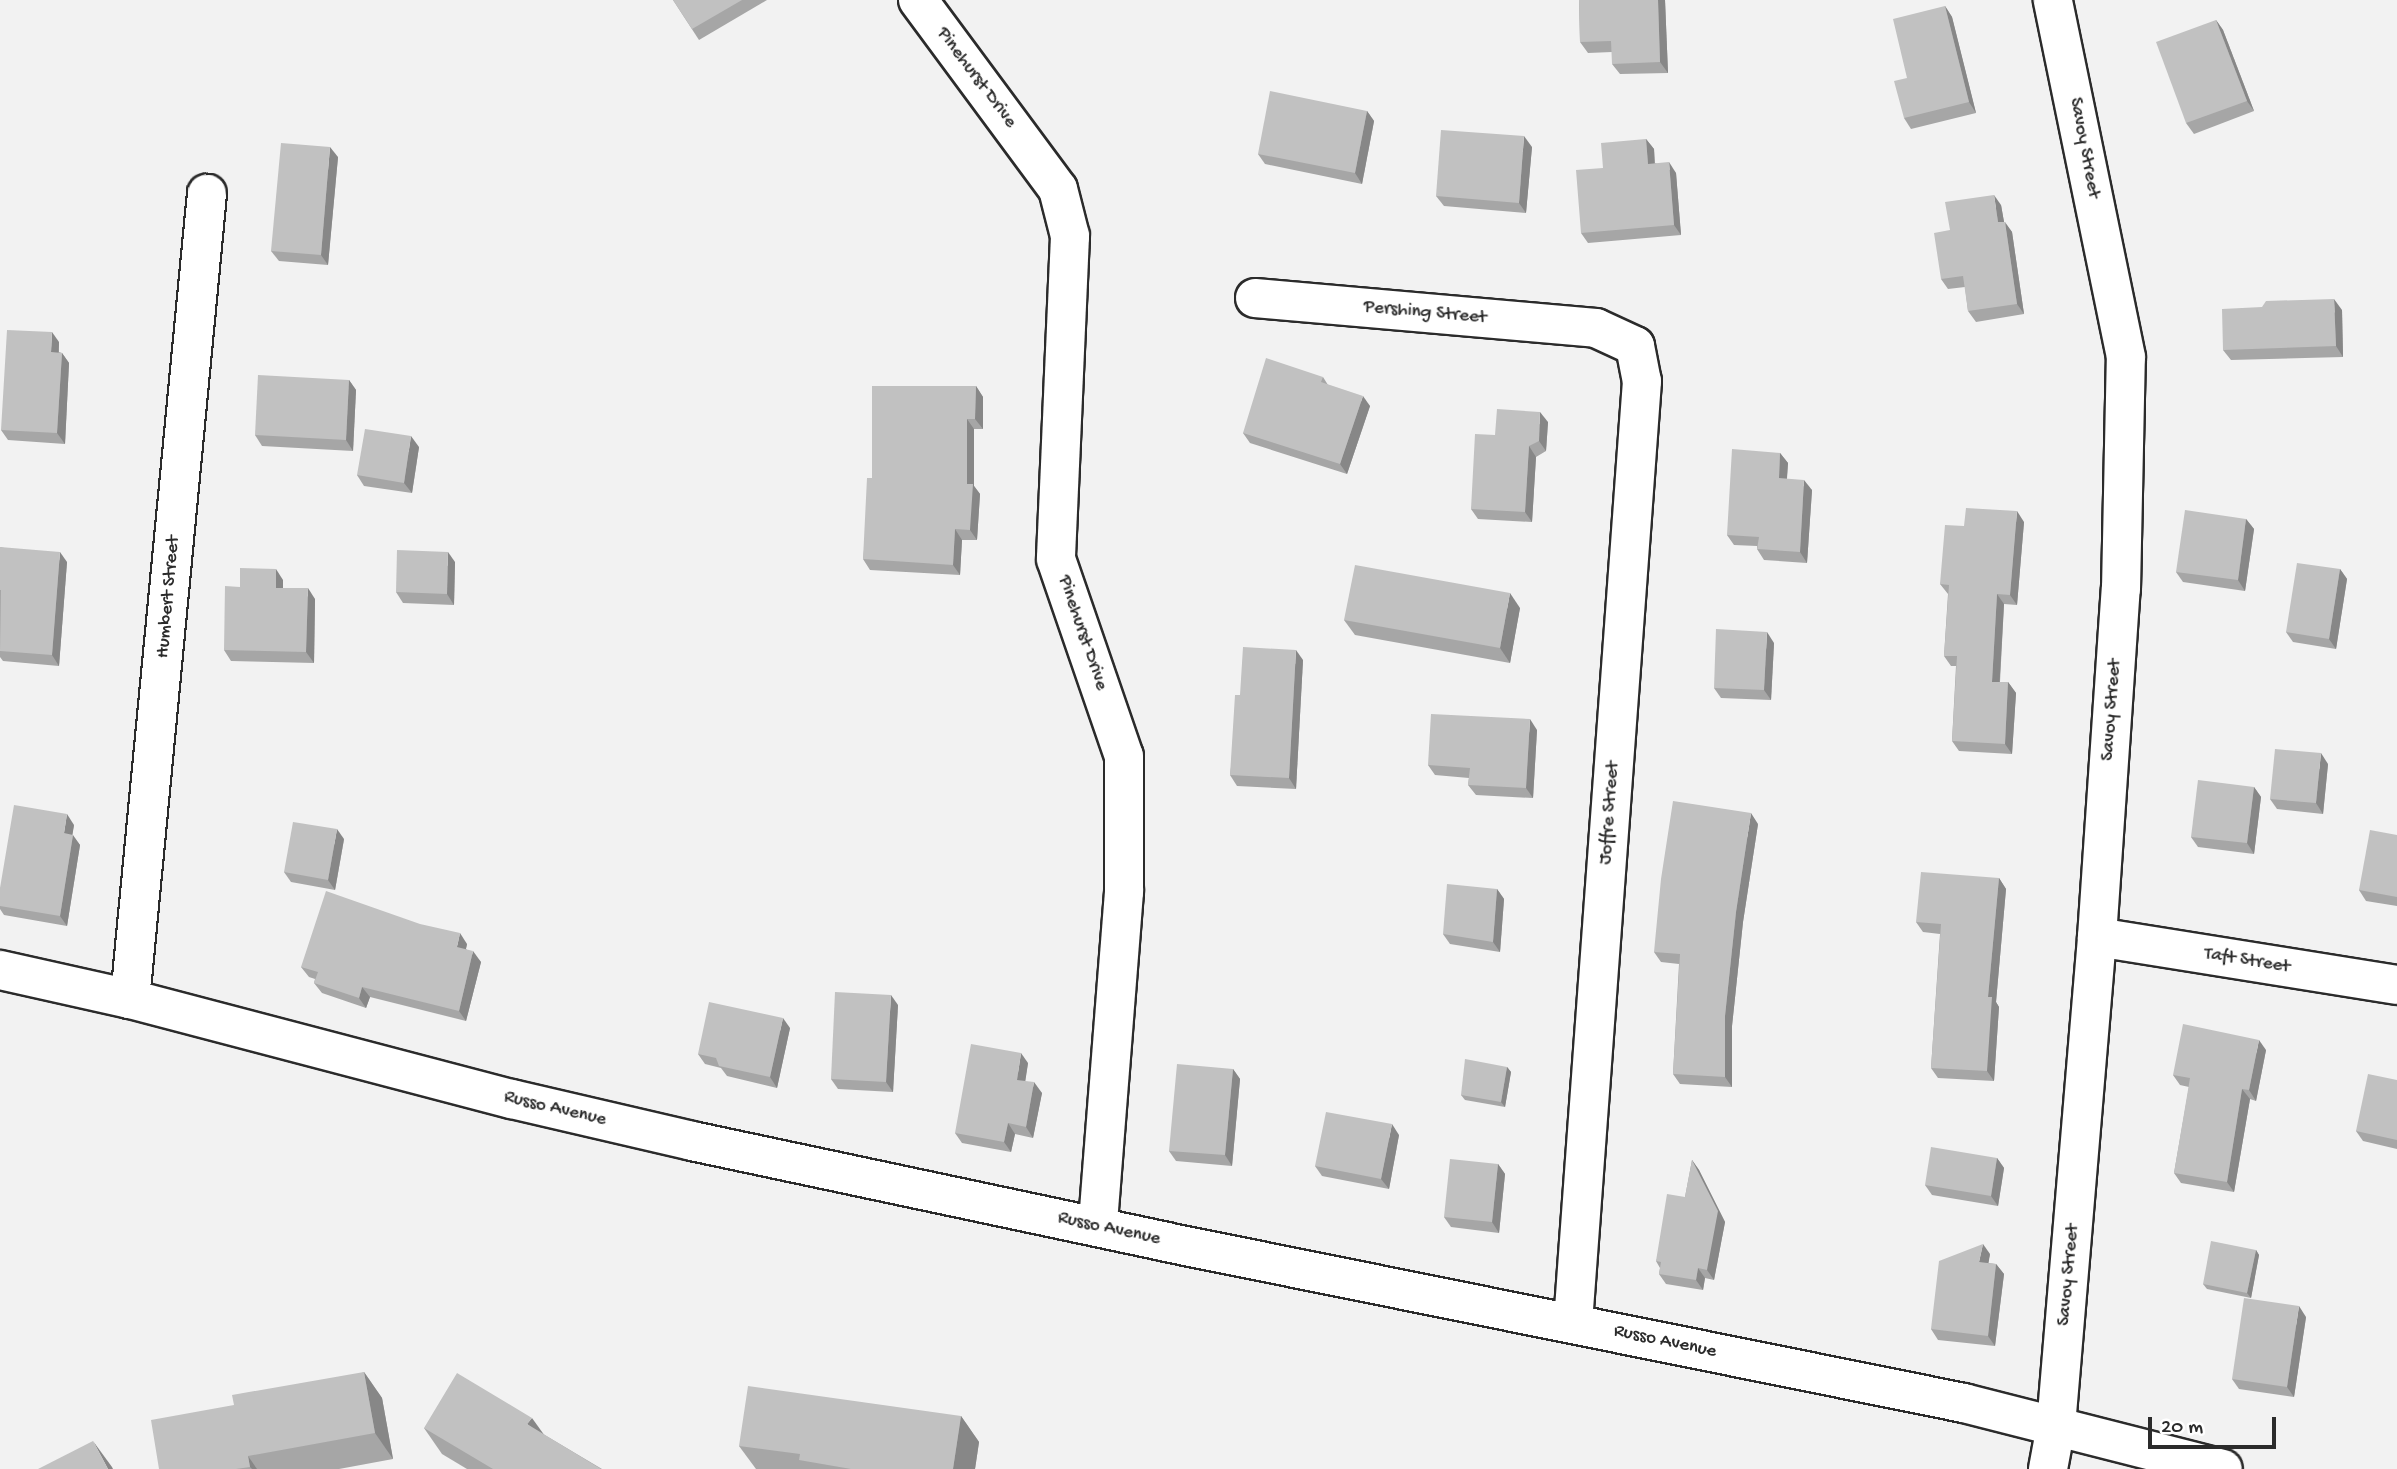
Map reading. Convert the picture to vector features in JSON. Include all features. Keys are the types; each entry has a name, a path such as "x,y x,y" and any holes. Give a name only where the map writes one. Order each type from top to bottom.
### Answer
{"street":[{"name":"Pinehurst Drive","path":"918,0 1058,189 1070,236 1056,559 1124,756 1124,892 1098,1226"},
{"name":"Savoy Street","path":"2048,1469 2056,1426 2097,937 2121,589 2126,357 2053,0"},
{"name":"Humbert Street","path":"130,999 207,194"},
{"name":"Pershing Street","path":"1255,298 1596,328"},
{"name":"Joffre Street","path":"1573,1323 1642,381 1635,346 1596,328"},
{"name":"Taft Street","path":"2097,937 2397,985"},
{"name":"Russo Avenue","path":"0,970 130,999 512,1099 640,1129 1098,1226 1964,1403 2224,1469"}],"building":[{"path":"673,0 742,0 692,29"},
{"path":"1579,0 1658,0 1660,62 1612,64 1611,41 1580,42"},
{"path":"1945,6 1969,102 1904,118 1894,81 1907,78 1893,19"},
{"path":"2216,20 2247,101 2186,123 2156,42"},
{"path":"1270,91 1367,111 1355,173 1258,154"},
{"path":"1441,130 1524,136 1519,203 1436,196"},
{"path":"1646,139 1648,164 1669,162 1674,225 1581,233 1576,170 1603,168 1601,143"},
{"path":"281,143 330,147 321,255 271,251"},
{"path":"1994,195 1998,222 2005,222 2017,304 1968,311 1963,276 1941,279 1934,233 1950,230 1945,202"},
{"path":"2334,299 2336,346 2223,350 2222,309 2262,307 2266,301"},
{"path":"7,330 52,332 51,352 62,353 57,433 1,430"},
{"path":"1266,358 1323,377 1321,382 1363,396 1340,464 1243,433"},
{"path":"258,375 349,380 346,440 255,435"},
{"path":"872,386 976,386 975,419 967,419 967,484 973,484 970,530 955,529 953,565 863,559 867,478 872,478"},
{"path":"1497,409 1540,412 1539,441 1529,446 1525,512 1471,509 1475,434 1495,435"},
{"path":"365,429 411,436 404,483 357,475"},
{"path":"1732,449 1780,453 1779,478 1804,480 1800,552 1757,549 1759,537 1727,535"},
{"path":"1966,508 2017,511 2010,595 1997,594 1992,682 2008,682 2005,744 1952,741 1957,656 1944,656 1949,585 1940,584 1945,525 1964,526"},
{"path":"2185,510 2246,519 2238,580 2176,572"},
{"path":"0,547 60,552 52,655 0,651"},
{"path":"397,550 448,552 447,594 396,592"},
{"path":"2297,563 2340,569 2329,639 2286,632"},
{"path":"1355,565 1510,593 1500,648 1344,620"},
{"path":"240,568 276,569 276,588 308,588 306,652 224,650 225,586 240,587"},
{"path":"1716,629 1767,632 1764,690 1714,688"},
{"path":"1243,647 1296,650 1289,778 1230,775 1235,695 1240,695"},
{"path":"1431,714 1530,719 1526,788 1468,785 1470,768 1428,765"},
{"path":"2275,749 2321,753 2316,803 2270,799"},
{"path":"2198,780 2254,787 2247,843 2191,837"},
{"path":"1673,801 1751,813 1736,912 1725,1016 1725,1077 1673,1074 1680,954 1654,952 1661,879"},
{"path":"14,805 67,814 64,833 73,835 60,916 0,906 0,888"},
{"path":"293,822 337,829 328,880 284,872"},
{"path":"2370,830 2397,835 2397,897 2359,890"},
{"path":"1921,872 1999,878 1988,997 1992,997 1987,1071 1931,1068 1941,924 1916,922"},
{"path":"1447,884 1497,889 1493,942 1443,934"},
{"path":"326,891 420,924 460,933 457,947 473,951 459,1011 362,987 359,998 314,983 318,972 301,967"},
{"path":"835,992 891,995 886,1082 831,1079"},
{"path":"709,1002 783,1018 770,1077 719,1066 716,1058 698,1054"},
{"path":"2183,1024 2259,1040 2249,1090 2242,1089 2227,1182 2174,1173 2190,1078 2173,1075"},
{"path":"971,1044 1021,1053 1017,1080 1034,1082 1026,1127 1008,1123 1004,1142 955,1133"},
{"path":"1465,1059 1507,1067 1501,1102 1461,1095"},
{"path":"1177,1064 1233,1069 1225,1155 1169,1151"},
{"path":"2368,1074 2397,1080 2397,1140 2356,1131"},
{"path":"1326,1112 1392,1124 1381,1179 1315,1166"},
{"path":"1931,1147 1997,1158 1991,1196 1925,1185"},
{"path":"1450,1159 1498,1164 1492,1222 1444,1217"},
{"path":"1692,1160 1718,1211 1707,1270 1698,1268 1696,1280 1659,1274 1661,1262 1656,1261 1667,1194 1685,1197"},
{"path":"2211,1241 2256,1250 2247,1293 2203,1284"},
{"path":"1983,1244 1979,1262 1996,1264 1988,1336 1931,1329 1939,1261"},
{"path":"2244,1298 2299,1306 2287,1387 2232,1379"},
{"path":"364,1372 375,1433 248,1456 250,1467 159,1469 151,1420 234,1405 232,1395"},
{"path":"457,1373 532,1418 527,1424 601,1469 493,1469 424,1428"},
{"path":"748,1386 961,1416 953,1469 851,1469 799,1460 800,1454 739,1446"},
{"path":"93,1441 108,1469 38,1469"}]}
